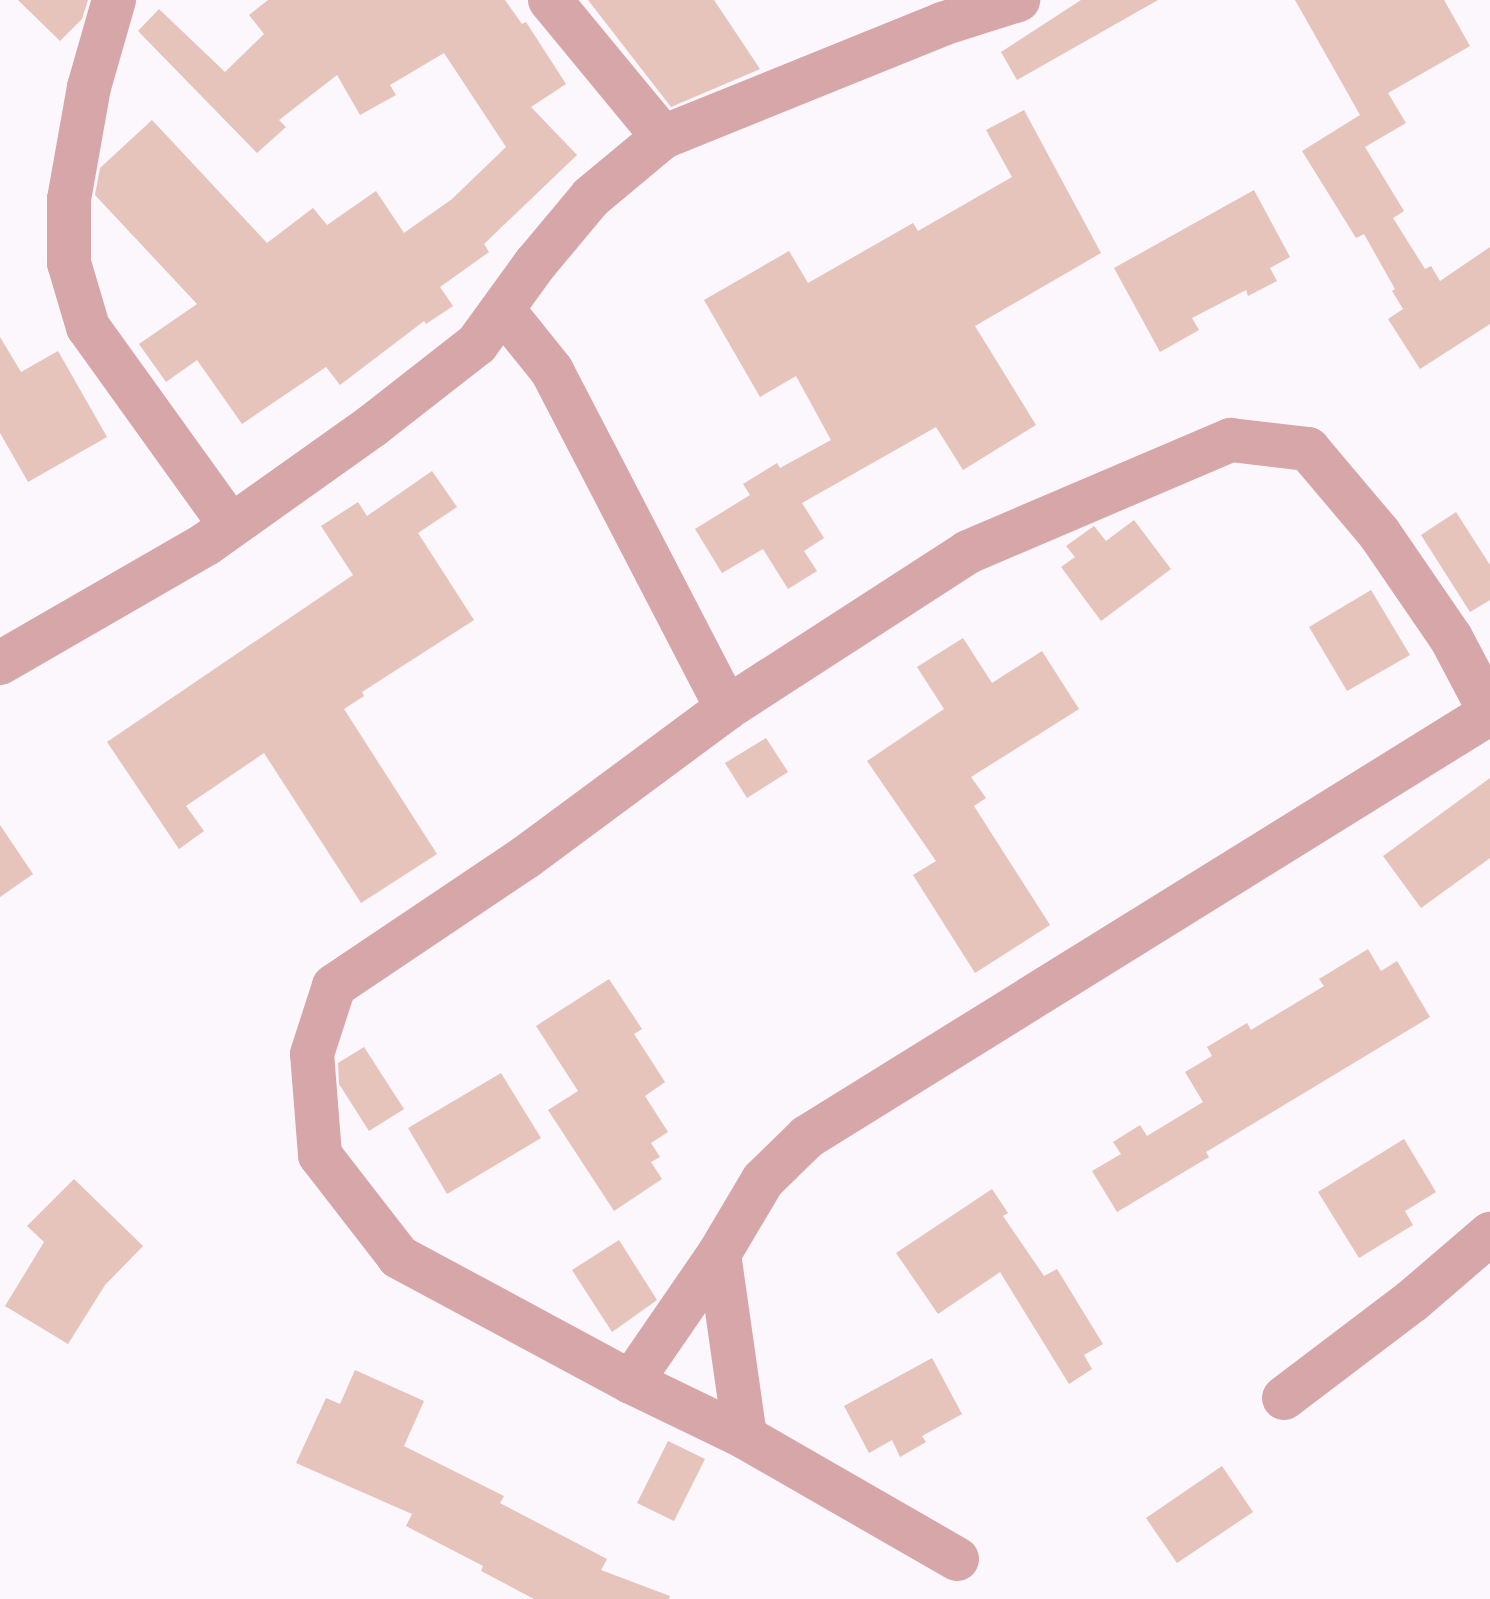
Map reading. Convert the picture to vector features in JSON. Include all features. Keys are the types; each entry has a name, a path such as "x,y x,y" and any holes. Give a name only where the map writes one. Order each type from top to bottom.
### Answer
{"street":[{"path":"114,0 89,87 69,199 69,263 88,327 231,526"},
{"path":"550,0 663,137"},
{"path":"0,663 231,526 372,426 477,344 504,311 535,264 591,197 663,137 937,12 1018,0"},
{"path":"504,311 552,371 727,708"},
{"path":"631,1382 719,1254 763,1180 807,1137 1490,712 1451,638 1388,546 1308,449 1231,440 968,552 727,708 526,857 334,986 312,1054 320,1155 399,1257 631,1382 745,1437 957,1559"},
{"path":"1284,1398 1412,1301 1490,1234"},
{"path":"719,1254 745,1437"}],"building":[{"path":"18,0 88,0 82,19 60,41"},
{"path":"268,0 505,0 522,24 526,22 566,84 531,107 577,155 484,244 489,252 440,287 453,306 426,324 424,321 340,385 326,367 242,424 197,360 166,382 139,344 197,304 95,195 100,168 152,120 267,243 313,208 327,225 376,191 404,233 452,199 506,147 444,53 390,85 396,95 360,115 337,75 279,120 286,127 257,153 138,31 159,9 225,72 264,34 249,15"},
{"path":"588,0 714,0 760,69 671,107"},
{"path":"1081,0 1158,0 1017,80 1001,52"},
{"path":"1295,0 1444,0 1470,46 1388,93 1406,123 1365,147 1404,211 1393,218 1425,269 1431,266 1440,281 1490,247 1490,324 1420,369 1388,319 1403,309 1392,291 1395,289 1364,234 1356,238 1302,151 1360,115"},
{"path":"1024,110 1101,253 975,326 1036,425 963,470 936,427 802,503 824,538 804,551 817,571 788,589 763,549 722,573 695,529 750,495 743,484 777,463 780,468 831,440 796,376 760,397 704,300 789,251 808,283 913,223 918,231 1012,177 986,130"},
{"path":"1254,190 1290,257 1270,268 1277,281 1248,296 1246,290 1192,318 1199,330 1160,352 1114,268"},
{"path":"0,337 21,372 58,351 107,437 28,482 0,433"},
{"path":"432,471 457,507 418,533 474,620 362,692 364,696 344,709 437,854 361,903 264,753 186,806 204,831 179,849 107,742 353,575 321,526 358,502 367,516"},
{"path":"1456,512 1490,565 1490,600 1470,612 1421,535"},
{"path":"1134,520 1171,569 1101,621 1061,567 1075,557 1066,546 1094,526 1106,541"},
{"path":"1371,590 1410,655 1347,691 1309,627"},
{"path":"963,638 992,683 1042,651 1079,709 971,777 986,798 974,806 1050,925 975,973 913,875 936,861 867,761 944,709 917,667"},
{"path":"766,738 788,772 747,798 725,763"},
{"path":"1490,778 1490,858 1421,908 1383,856"},
{"path":"0,825 33,874 0,897"},
{"path":"1368,949 1381,971 1397,961 1430,1017 1206,1152 1209,1157 1117,1212 1092,1171 1121,1154 1113,1142 1140,1125 1147,1136 1203,1102 1185,1072 1212,1056 1207,1047 1247,1023 1251,1030 1324,986 1319,979"},
{"path":"609,979 642,1029 634,1034 665,1082 645,1096 668,1132 651,1143 660,1157 651,1162 662,1179 614,1211 548,1110 578,1091 536,1026"},
{"path":"364,1047 404,1109 369,1131 339,1084 338,1063"},
{"path":"501,1073 541,1138 447,1194 408,1128"},
{"path":"1404,1139 1436,1192 1405,1211 1413,1225 1359,1258 1318,1192"},
{"path":"74,1179 143,1246 105,1285 68,1344 5,1306 44,1242 27,1226"},
{"path":"992,1189 1008,1213 1003,1216 1044,1276 1057,1269 1103,1344 1084,1355 1092,1369 1069,1384 1000,1272 938,1314 896,1253"},
{"path":"619,1240 657,1300 612,1332 572,1270"},
{"path":"932,1358 962,1414 922,1436 926,1442 900,1457 892,1440 869,1453 844,1406"},
{"path":"355,1370 424,1401 404,1446 504,1496 500,1503 607,1559 601,1570 670,1596 669,1599 534,1599 481,1571 483,1566 406,1526 412,1514 296,1463 326,1398 340,1404"},
{"path":"668,1441 705,1459 674,1521 637,1503"},
{"path":"1222,1466 1253,1512 1177,1563 1146,1518"}]}
